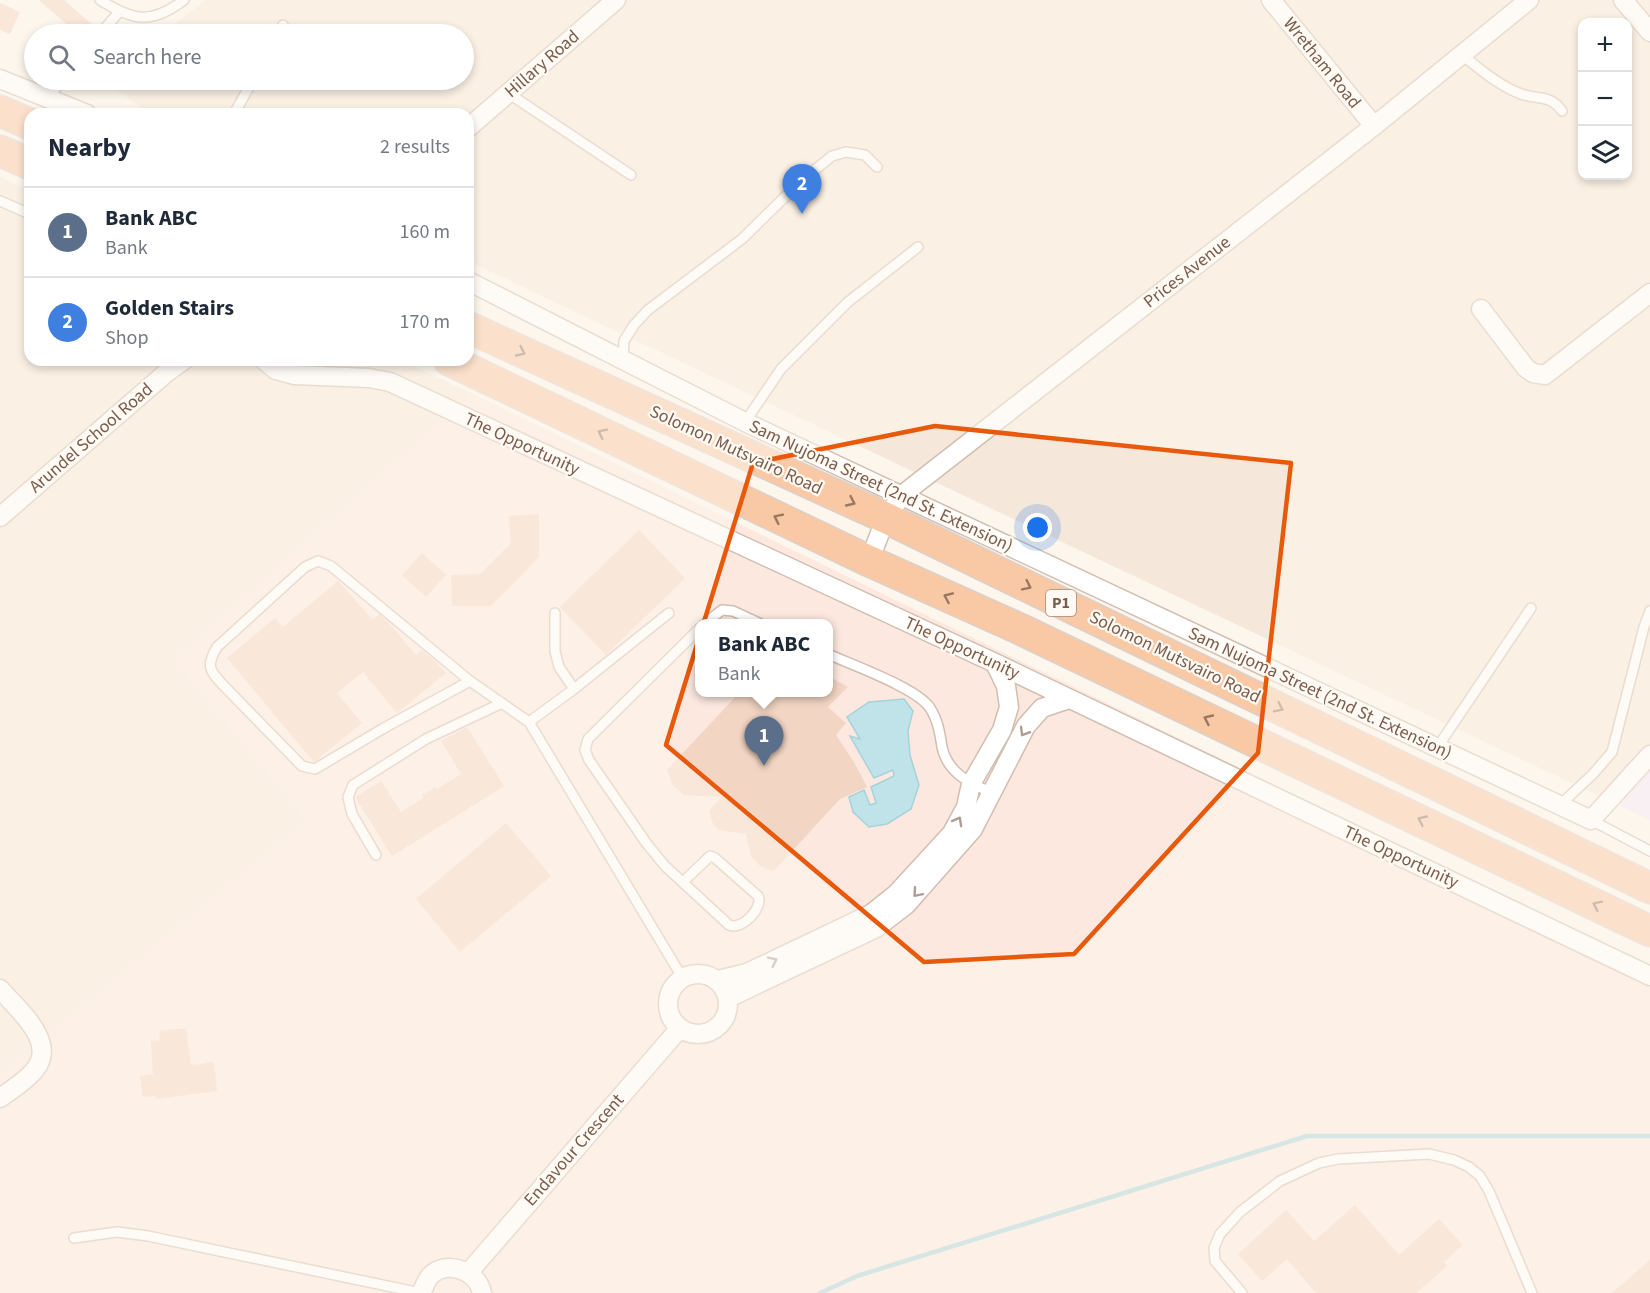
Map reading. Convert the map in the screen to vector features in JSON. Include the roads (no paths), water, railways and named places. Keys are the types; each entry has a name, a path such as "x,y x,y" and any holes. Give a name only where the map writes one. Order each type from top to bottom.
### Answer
{"highway":[{"path":"0,111 24,121"},
{"path":"0,151 24,161"},
{"name":"Solomon Mutsvairo Road","path":"474,330 894,506 1650,888"},
{"name":"P1","path":"462,366 869,561 1020,629 1650,931"}],"street":[{"name":"Hillary Road","path":"474,123 616,0"},
{"name":"Wretham Road","path":"1271,0 1374,126"},
{"name":"Prices Avenue","path":"894,506 1374,126 1529,0"},
{"path":"1623,0 1650,32"},
{"path":"0,80 24,88"},
{"path":"28,90 73,108"},
{"name":"Sam Nujoma Street (2nd St. Extension)","path":"474,284 745,422 894,506 1437,748 1591,820"},
{"path":"1481,309 1526,368 1533,374 1545,375 1650,293"},
{"name":"Arundel School Road","path":"0,517 176,366"},
{"name":"The Opportunity","path":"271,366 276,370 295,375 369,378 390,382 995,663 1650,976"},
{"path":"869,561 894,506"},
{"path":"718,980 728,998 726,1016 714,1030 697,1034 680,1028 669,1012 669,992 682,977 701,973 718,980 747,973 871,914 896,894 952,833 966,807 970,784 1002,730 1009,706 1006,686 995,663"},
{"path":"728,998 876,928 906,905 973,829 1026,726 1042,708 1069,699"},
{"path":"1591,820 1650,756"},
{"path":"0,989 36,1030 41,1040 42,1053 39,1065 30,1075 0,1098"},
{"name":"Endavour Crescent","path":"469,1272 680,1028"},
{"path":"421,1293 431,1276 449,1267 469,1272 481,1285 482,1293"}],"lane":[{"path":"100,0 119,12 140,17 154,17 167,13 184,0"},
{"path":"109,24 119,12"},
{"path":"1462,55 1507,88 1532,97 1544,97 1559,106 1562,111"},
{"path":"48,97 54,90"},
{"path":"237,108 247,90"},
{"path":"508,93 631,175"},
{"path":"623,360 624,341 634,325 648,310 742,239 801,181 832,156 846,152 865,155 877,167"},
{"path":"0,201 24,211"},
{"path":"745,422 781,369 848,302 918,247"},
{"path":"470,681 315,769 302,766 223,686 211,672 210,659 217,647 305,567 318,561 331,566 470,681 529,722 682,977"},
{"path":"1437,748 1531,608"},
{"path":"710,619 722,610 733,610 751,619"},
{"path":"1560,805 1593,774 1612,752 1650,611"},
{"path":"555,613 555,651 559,667 574,689"},
{"path":"529,722 669,613"},
{"path":"683,882 710,856 758,896 760,905 741,926 734,928 729,925 665,866 647,844 589,760 585,750 588,739 695,632"},
{"path":"833,656 915,694 930,707 939,729 943,751 952,768 970,784 991,792"},
{"path":"376,855 352,814 348,797 353,786 426,739 502,703"},
{"path":"1591,820 1650,851"},
{"path":"1242,1293 1215,1261 1214,1248 1220,1234 1240,1212 1280,1181 1318,1163 1338,1159 1429,1154 1454,1160 1469,1167 1480,1176 1489,1191 1532,1293"},
{"path":"74,1238 117,1232 148,1236 421,1293"}],"water":[{"path":"904,699 913,711 908,731 910,755 919,785 911,809 887,824 869,827 853,812 849,797 864,790 870,805 876,803 871,787 894,776 893,770 874,778 850,736 860,739 847,717 869,702"}],"waterway":[{"path":"820,1293 857,1276 1307,1136 1650,1136"}],"place":[{"name":"Golden Stairs","path":"802,214"},
{"name":"Bank ABC","path":"764,766"}]}
